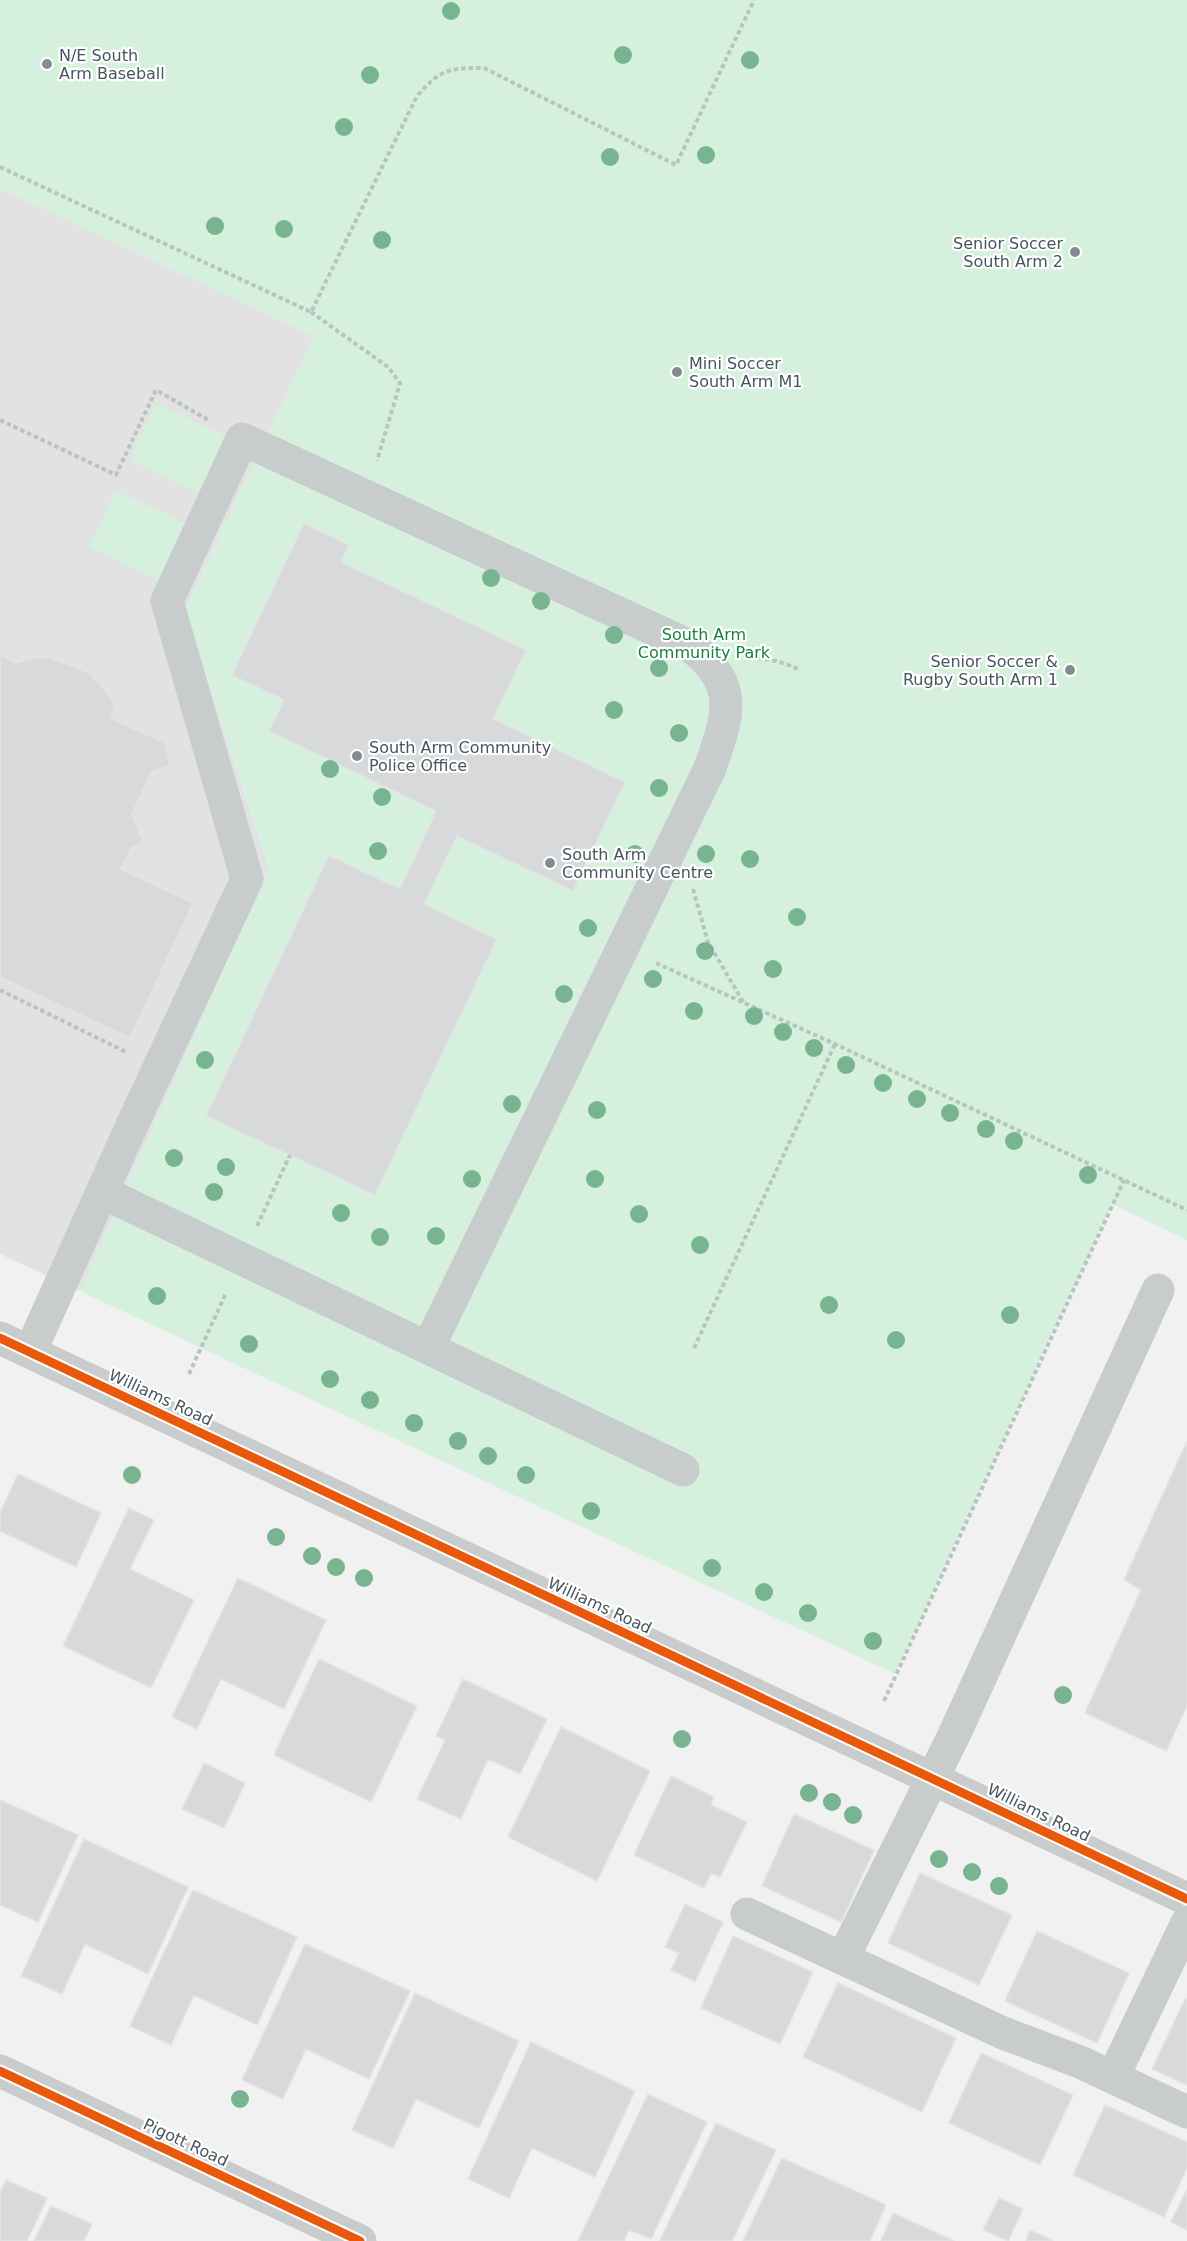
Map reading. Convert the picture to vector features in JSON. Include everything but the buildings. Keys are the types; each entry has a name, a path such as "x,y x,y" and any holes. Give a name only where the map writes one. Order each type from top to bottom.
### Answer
{"street":[{"path":"30,1352 158,1068 248,879 167,601 242,439 690,646 705,657 720,676 727,699 727,717 710,768 428,1347"},
{"path":"102,1192 683,1470"},
{"path":"843,1958 934,1778 1158,1290"},
{"name":"Williams Road","path":"0,1338 1187,1899"},
{"path":"747,1914 1003,2033 1080,2062 1187,2112"},
{"path":"1113,2077 1187,1923"},
{"name":"Pigott Road","path":"0,2071 360,2241"}],"path":[{"path":"311,312 417,96 431,81 453,68 484,68 676,165 754,0"},
{"path":"0,166 311,312 388,367 400,383 368,497"},
{"path":"0,420 116,475 156,390 242,439"},
{"path":"720,676 732,663 750,658 774,660 800,670"},
{"path":"691,878 708,942 743,1003"},
{"path":"623,948 835,1044 1187,1210"},
{"path":"0,990 158,1068"},
{"path":"694,1348 835,1044"},
{"path":"884,1701 1124,1180"}],"shaded area":[{"path":"0,188 314,336 185,610 269,869 80,1291 0,1254"}],"green space":[{"name":"South Arm Community Park","path":"0,0 1187,0 1187,1240 1112,1204 895,1674 80,1291 269,869 185,610 314,336 0,188"},
{"path":"156,403 227,437 200,494 130,460"},
{"path":"116,491 187,524 160,581 89,547"}],"cycle path":[{"path":"0,1338 1187,1899"},
{"path":"0,2071 360,2241"}],"place":[{"name":"N/E South Arm Baseball","path":"47,64"},
{"name":"Senior Soccer South Arm 2","path":"1075,252"},
{"name":"Mini Soccer South Arm M1","path":"677,372"},
{"name":"Senior Soccer & Rugby South Arm 1","path":"1070,670"},
{"name":"South Arm Community Police Office","path":"357,756"},
{"name":"South Arm Community Centre","path":"550,863"}]}
